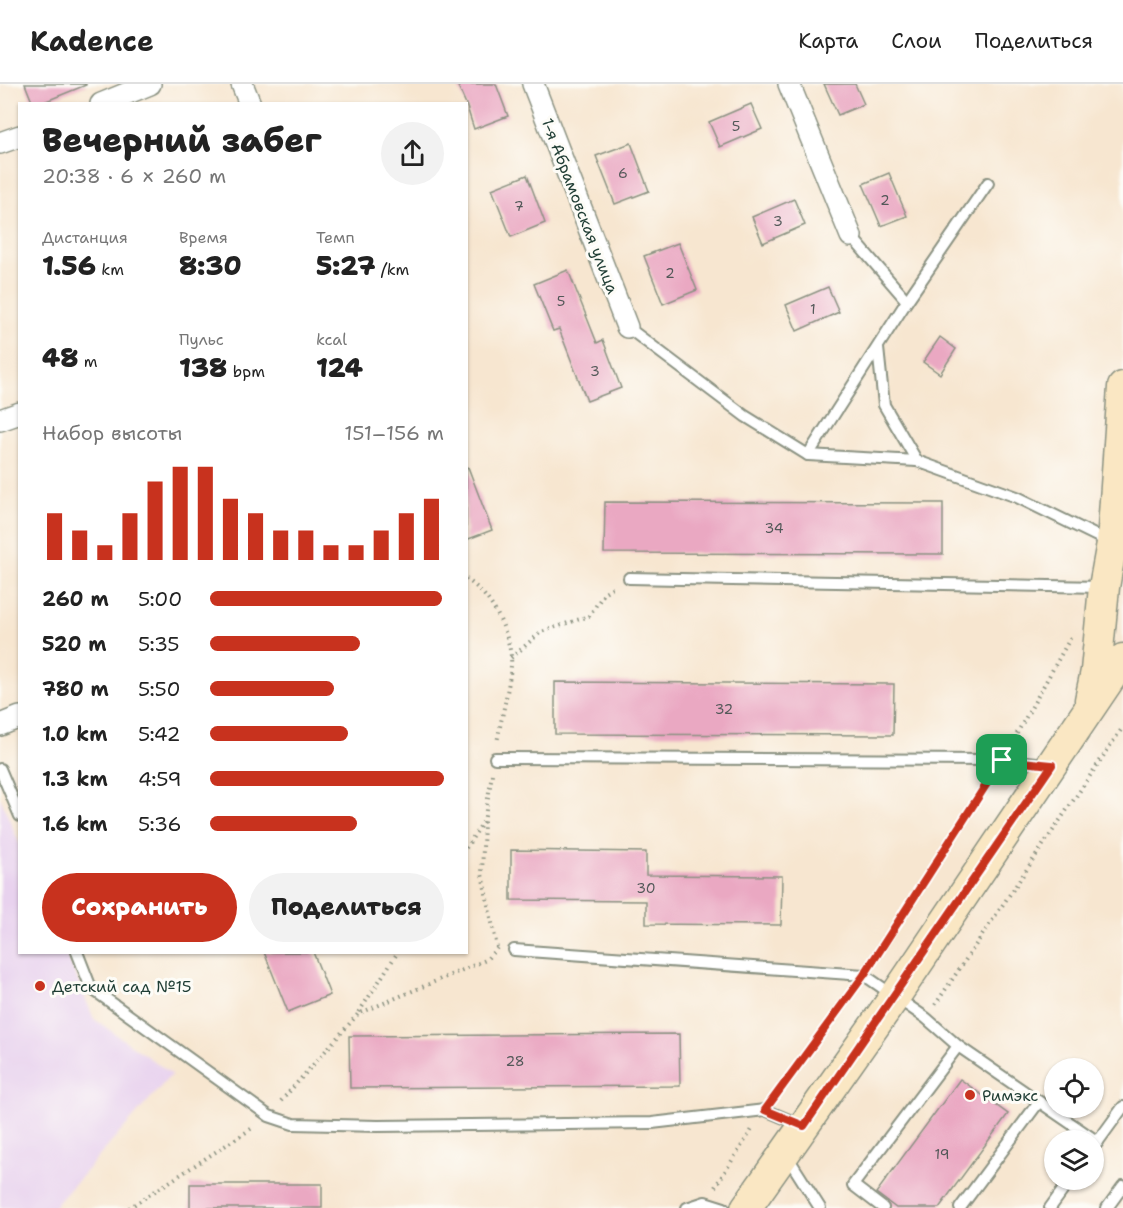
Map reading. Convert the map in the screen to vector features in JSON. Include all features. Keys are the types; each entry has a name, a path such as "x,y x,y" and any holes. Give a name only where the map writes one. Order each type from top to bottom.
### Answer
{"main road":[{"path":"1086,717 1096,671 1104,587 1112,543 1123,387"},
{"path":"746,1208 896,995 1123,661"}],"street":[{"path":"106,102 150,84"},
{"path":"242,84 249,102"},
{"name":"1-я Абрамовская улица","path":"533,84 627,327"},
{"path":"789,84 851,236"},
{"path":"0,143 18,137"},
{"path":"0,420 18,414"},
{"path":"0,725 18,718"}],"lane":[{"path":"808,455 907,301 988,183"},
{"path":"851,236 907,301"},
{"path":"627,327 746,416 808,455 917,461 1017,498 1112,543"},
{"path":"878,348 884,405 917,461"},
{"path":"629,578 1104,587"},
{"path":"495,758 1002,760 1052,765"},
{"path":"0,770 18,811"},
{"path":"514,950 864,975 896,995 958,1046 1075,1130"},
{"path":"77,954 91,987 268,1116 293,1124 378,1126 652,1123 765,1110 804,1126"},
{"path":"883,1208 853,1185 958,1046"},
{"path":"960,1208 1038,1103"},
{"path":"1104,1134 1123,1107"},
{"path":"785,1154 820,1208"},
{"path":"1107,1208 1123,1186"},
{"path":"1050,1208 1063,1190"},
{"path":"687,1208 705,1202 724,1208"}],"path":[{"path":"468,580 478,586"},
{"path":"511,658 541,632 589,616 605,592"},
{"path":"705,1202 765,1110 864,975 1002,760 1075,629"},
{"path":"926,1018 1123,727"},
{"path":"468,845 484,822"},
{"path":"358,1014 486,960 497,948 514,950"},
{"path":"129,1208 238,1140 268,1116 358,1014 397,954"}],"shaded area":[{"name":"Детский сад №15","path":"0,797 18,841 18,954 66,954 94,1019 172,1074 53,1208 0,1208"}],"building":[{"path":"25,84 86,84 44,102 32,102"},
{"path":"457,84 496,84 508,116 474,129 468,102 465,102"},
{"path":"824,84 855,84 864,104 838,115"},
{"path":"751,104 762,129 720,147 709,122"},
{"path":"631,143 649,191 615,204 596,156"},
{"path":"889,173 907,216 881,226 863,184"},
{"path":"527,175 545,223 511,237 492,189"},
{"path":"794,199 805,225 763,243 752,217"},
{"path":"678,243 697,290 663,304 644,256"},
{"path":"568,270 597,343 603,340 621,388 587,401 559,329 553,331 534,284"},
{"path":"828,287 839,312 797,331 786,305"},
{"path":"940,337 956,349 940,374 923,362"},
{"path":"468,467 492,530 468,539"},
{"path":"605,502 943,503 943,554 604,553"},
{"path":"555,682 894,684 893,735 555,734"},
{"path":"511,850 646,852 646,875 782,876 781,925 646,924 646,901 511,900"},
{"path":"265,954 314,954 330,995 288,1012"},
{"path":"679,1034 680,1086 350,1088 349,1036"},
{"path":"960,1079 1008,1114 939,1208 896,1208 876,1193"},
{"path":"190,1184 322,1184 322,1208 190,1208"}],"place":[{"name":"Детский сад №15","path":"40,986"},
{"name":"Римэкс","path":"970,1095"}],"route":[{"path":"1002,760 1052,765 804,1126 765,1110 864,975 1002,760"}]}
